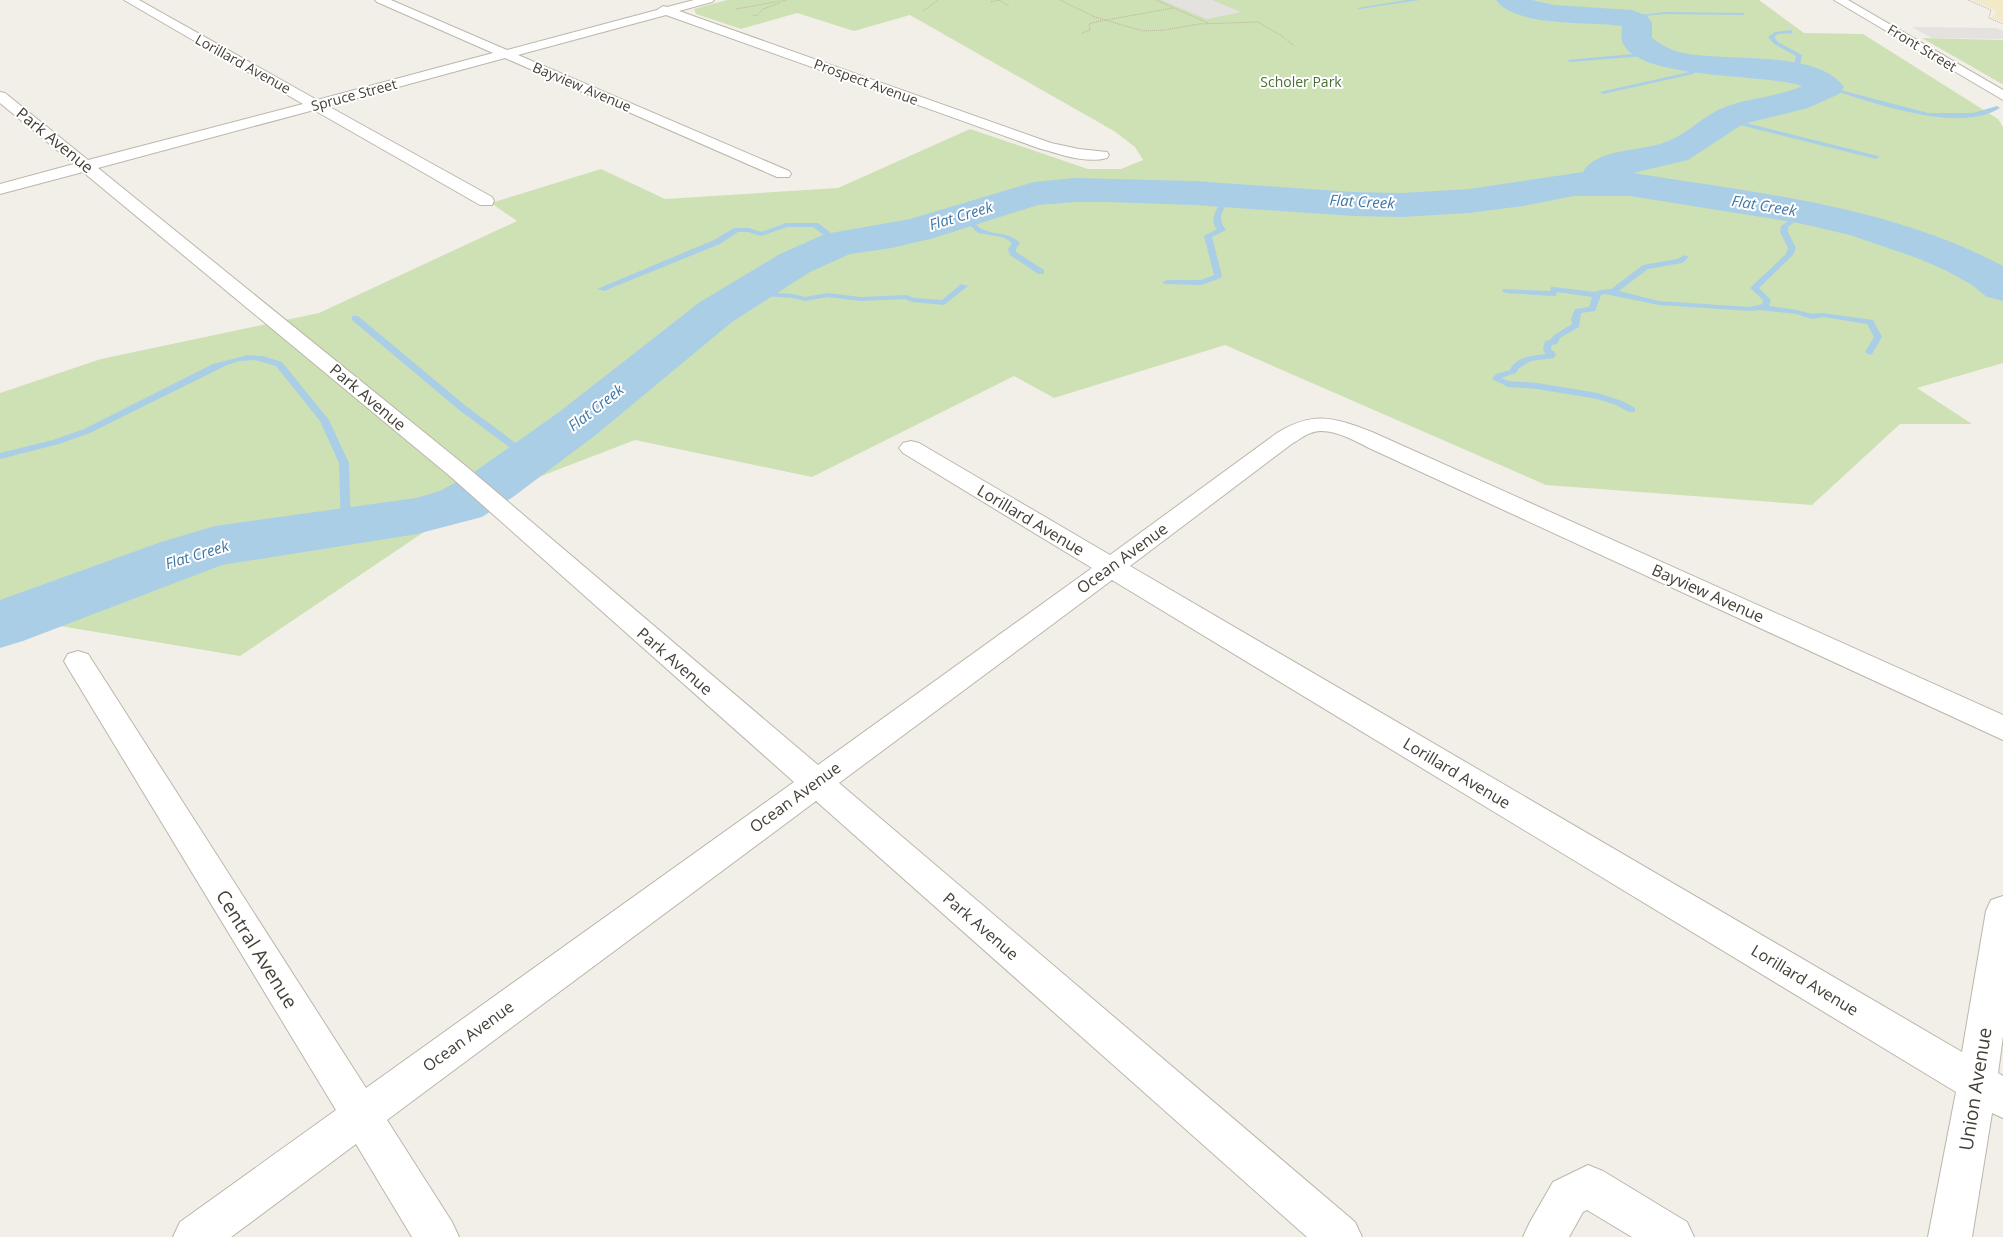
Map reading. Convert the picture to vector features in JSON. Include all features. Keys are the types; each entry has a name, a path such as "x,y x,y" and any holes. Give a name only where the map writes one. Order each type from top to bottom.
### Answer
{"street":[{"name":"Lorillard Avenue","path":"130,0 486,201"},
{"name":"Bayview Avenue","path":"381,0 783,174"},
{"name":"Spruce Street","path":"0,189 708,0"},
{"name":"Front Street","path":"1840,0 2003,96"},
{"name":"Prospect Avenue","path":"641,3 1046,146 1078,154 1101,156"},
{"name":"Park Avenue","path":"0,96 459,472 1340,1237"},
{"name":"Ocean Avenue","path":"195,1237 1285,438 1303,428 1314,425 1334,428 1412,459"},
{"name":"Lorillard Avenue","path":"911,448 1990,1090"},
{"name":"Bayview Avenue","path":"1412,459 2003,728"},
{"name":"Central Avenue","path":"78,661 437,1237"},
{"name":"Union Avenue","path":"1950,1237 1990,1090 2003,911"},
{"path":"1545,1237 1568,1197 1588,1186 1672,1237"}],"path":[{"path":"782,1 763,9 757,16 738,9 787,0"},
{"path":"923,11 938,0"},
{"path":"991,2 999,0 1009,6"},
{"path":"1060,0 1095,18 1142,31 1209,23 1258,22 1282,36 1294,46"},
{"path":"1156,0 1209,23"},
{"path":"1968,0 1991,10 1989,18 2003,24"},
{"path":"755,7 763,9"},
{"path":"1082,32 1090,30 1089,24 1174,8"}],"green space":[{"name":"Scholer Park","path":"727,0 1759,0 1804,33 1863,34 1998,119 2003,127 2003,363 1917,388 1972,424 1900,424 1812,505 1546,485 1225,345 1054,398 1014,376 812,477 635,440 518,485 427,530 240,656 48,624 0,640 0,393 101,359 319,313 517,221 491,203 601,169 665,199 838,188 970,129 1088,169 1121,169 1143,160 1135,147 1114,131 910,15 854,31 797,13 741,29 696,14 694,9"},
{"path":"1922,38 2003,40 2003,84 2002,84"}],"sand":[{"path":"1972,0 2003,0 2003,22 1992,18 1997,11"}],"shaded area":[{"path":"1161,0 1212,0 1241,12 1207,19"},
{"path":"1912,27 1996,28 2003,31 2003,39 1932,38"}],"waterway":[{"path":"1359,8 1418,0"},
{"path":"1510,0 1524,7 1539,11 1632,19 1637,22 1637,41 1654,53 1672,60 1686,63 1739,66 1785,72 1819,81 1827,87 1796,101 1745,112 1731,117 1675,152 1629,161 1602,172"},
{"path":"1622,17 1666,13 1743,14"},
{"path":"1791,32 1777,33 1771,37 1776,43 1799,55 1795,73"},
{"path":"1570,60 1655,54"},
{"path":"1603,92 1691,73 1698,68 1698,64"},
{"path":"1827,87 1928,115 1973,115 1997,108"},
{"path":"1726,120 1876,157"},
{"name":"Flat Creek","path":"0,625 183,556 215,546 417,516 461,504 493,485 578,423 716,312 795,263 840,243 919,229 1034,194 1075,190 1108,190 1402,205 1469,201 1523,194 1574,184 1630,184 1798,211 1863,226 1932,249 1960,261 1988,276 2003,287"},
{"path":"1167,282 1201,282 1218,276 1208,236 1222,230 1217,225 1216,219 1229,195"},
{"path":"1613,292 1646,301 1672,304 1750,309 1765,306 1767,300 1754,288 1789,255 1792,248 1784,232 1785,226 1804,212"},
{"path":"962,215 981,231 1007,236 1016,243 1012,249 1013,253 1041,272"},
{"path":"601,289 717,242 737,230 749,230 761,234 786,225 815,225 840,243"},
{"path":"1613,292 1646,267 1679,261 1685,257"},
{"path":"744,293 793,296 805,299 828,295 861,299 906,297 912,300 944,303 964,286"},
{"path":"1506,291 1553,294 1554,289 1597,295"},
{"path":"1597,295 1600,292 1613,292"},
{"path":"1597,295 1592,309 1578,311 1575,319 1576,325 1554,339 1554,342 1548,343 1547,350 1552,354 1551,356 1523,361 1515,367 1513,372 1499,376 1496,379 1508,384 1537,386 1598,396 1619,403 1632,410"},
{"path":"1762,308 1797,312 1812,317 1823,315 1870,322 1878,337 1869,352"},
{"path":"355,318 462,408 530,458"},
{"path":"0,456 56,442 87,431 224,363 255,357 263,358 279,364 324,420 344,463 346,528"}]}
